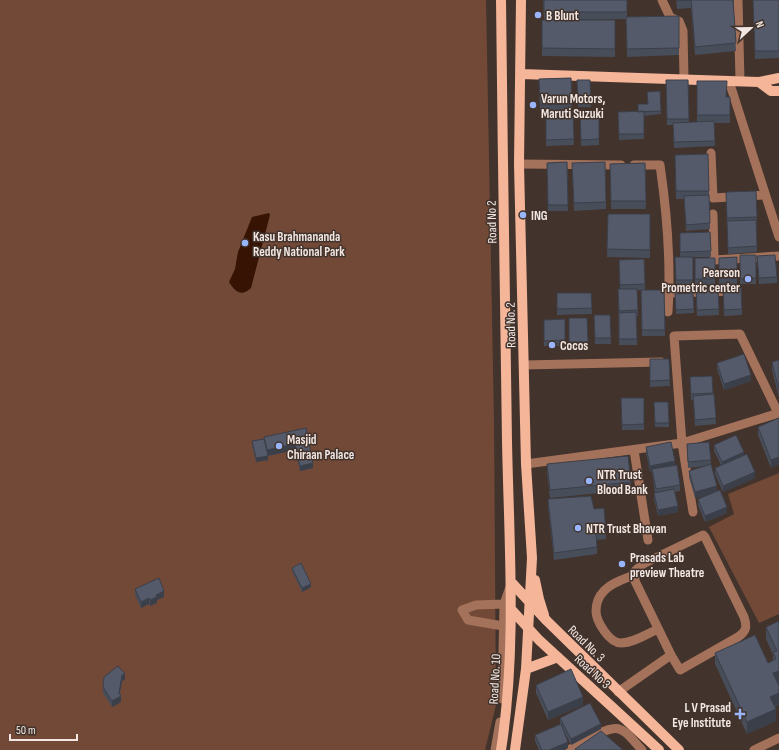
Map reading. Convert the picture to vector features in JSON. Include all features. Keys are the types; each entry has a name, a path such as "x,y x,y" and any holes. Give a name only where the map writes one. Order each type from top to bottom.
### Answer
{"main road":[{"name":"Road No 2","path":"500,0 507,443 512,584"},
{"name":"Road No. 2","path":"521,0 519,164 526,464 532,558 526,669"},
{"path":"521,74 759,82 779,78"},
{"path":"759,82 771,91 779,91"},
{"path":"532,558 539,599 547,621"},
{"path":"507,606 512,584"},
{"name":"Road No. 3","path":"512,584 618,692 679,750"},
{"name":"Road No 3","path":"507,606 658,750"},
{"name":"Road No. 10","path":"501,750 506,706 507,606"},
{"path":"516,750 526,669 558,656"}],"street":[{"path":"662,0 670,17 679,21 683,31 684,79"},
{"path":"738,0 740,81"},
{"path":"729,81 779,237"},
{"path":"711,153 712,198 765,195"},
{"path":"519,164 660,165 665,200 669,293 668,312"},
{"path":"713,214 714,260 779,256"},
{"path":"669,293 736,291"},
{"path":"526,464 682,443 778,413 740,334 674,336 682,443 693,512"},
{"path":"524,365 675,361"},
{"path":"634,450 648,540"},
{"path":"634,575 658,629 680,670 745,632 746,628 744,617 703,535 643,564 637,568 634,575 604,590 598,598 596,611 604,632 611,640 620,643 631,641 658,629"},
{"path":"495,750 502,705 503,626 507,606 476,605 462,610 468,620 503,626"},
{"path":"618,692 671,655"},
{"path":"570,750 608,729 617,727 624,731 642,750"},
{"path":"754,750 779,738"}],"shaded area":[{"name":"Kasu Brahmananda Reddy National Park","path":"0,0 486,0 494,421 496,705 485,750 0,750"},
{"path":"269,213 270,215 251,288 242,293 236,291 229,282 235,269 238,252 252,217"},
{"path":"779,473 779,614 759,623 709,527 734,514 728,494"}],"building":[{"path":"544,0 627,0 627,12 544,12"},
{"path":"691,0 733,0 736,43 695,47"},
{"path":"753,0 779,0 779,51 755,51"},
{"path":"679,16 679,48 627,49 626,17"},
{"path":"542,20 615,20 615,49 542,48"},
{"path":"571,78 572,104 540,105 539,79"},
{"path":"577,80 590,80 591,103 578,103"},
{"path":"666,80 688,80 689,119 667,119"},
{"path":"697,81 727,81 726,97 730,97 730,115 697,115"},
{"path":"660,91 661,111 638,112 638,104 648,104 647,92"},
{"path":"580,111 599,111 599,139 581,140"},
{"path":"644,111 644,134 619,134 618,112"},
{"path":"573,114 574,139 546,140 546,115"},
{"path":"714,121 715,141 674,142 673,123"},
{"path":"708,154 709,191 676,191 675,155"},
{"path":"567,162 568,205 548,205 547,163"},
{"path":"605,162 606,202 574,203 572,163"},
{"path":"645,163 646,201 611,201 610,164"},
{"path":"756,191 757,217 727,218 726,192"},
{"path":"709,195 710,223 686,225 684,196"},
{"path":"608,214 650,214 650,250 607,249"},
{"path":"756,220 757,246 728,248 727,221"},
{"path":"710,232 711,251 680,252 680,233"},
{"path":"740,255 756,255 756,278 740,279"},
{"path":"775,255 777,277 759,278 757,256"},
{"path":"675,257 693,257 693,280 676,280"},
{"path":"737,257 737,278 719,278 719,258"},
{"path":"695,258 715,258 715,279 695,279"},
{"path":"644,259 645,284 620,285 619,260"},
{"path":"718,287 719,309 697,310 696,288"},
{"path":"741,287 742,309 724,310 723,288"},
{"path":"618,289 637,289 638,310 619,311"},
{"path":"641,290 664,290 665,330 642,330"},
{"path":"557,293 591,293 592,308 557,309"},
{"path":"693,293 694,309 676,310 675,294"},
{"path":"636,312 637,339 619,339 619,313"},
{"path":"594,315 610,315 611,338 595,338"},
{"path":"569,318 587,318 588,342 569,342"},
{"path":"565,319 565,340 544,341 544,320"},
{"path":"744,354 751,375 724,384 717,363"},
{"path":"650,359 669,359 670,380 650,381"},
{"path":"779,360 779,390 772,362"},
{"path":"712,376 713,393 691,394 690,377"},
{"path":"714,394 716,418 695,420 693,396"},
{"path":"621,398 644,398 644,424 622,425"},
{"path":"654,402 668,402 669,423 655,423"},
{"path":"779,418 779,457 771,460 758,427"},
{"path":"306,428 313,463 300,466 295,444 267,450 264,437"},
{"path":"736,435 744,452 722,462 714,445"},
{"path":"264,439 268,456 256,458 252,441"},
{"path":"671,442 675,461 650,466 646,447"},
{"path":"709,442 711,460 688,462 687,444"},
{"path":"747,454 755,472 723,486 715,468"},
{"name":"NTR Trust Blood Bank","path":"628,456 631,482 550,490 547,464"},
{"path":"711,464 717,486 695,492 689,471"},
{"path":"677,465 680,485 656,489 652,469"},
{"path":"674,489 678,506 658,510 654,493"},
{"path":"720,490 727,507 705,516 698,499"},
{"name":"NTR Trust Bhavan","path":"591,496 594,509 604,508 606,532 596,533 597,547 554,553 548,499"},
{"path":"301,563 311,584 302,588 292,568"},
{"path":"159,578 164,591 156,595 157,597 150,600 149,598 141,602 135,589"},
{"path":"779,621 779,671 773,673 779,686 779,693 770,697 776,709 747,722 715,653 755,635 768,663 776,659 773,652 777,651 766,627"},
{"path":"118,666 125,674 122,675 119,693 121,696 112,701 103,687 104,677"},
{"path":"571,669 583,697 548,712 536,685"},
{"path":"590,703 601,724 571,739 560,718"},
{"path":"561,724 568,742 549,750 542,750 535,735"},
{"path":"601,731 623,750 575,750 575,749"}],"place":[{"name":"B Blunt","path":"538,15"},
{"name":"Varun Motors, Maruti Suzuki","path":"533,105"},
{"name":"ING","path":"523,215"},
{"name":"Kasu Brahmananda Reddy National Park","path":"245,243"},
{"name":"Pearson Prometric center","path":"748,279"},
{"name":"Cocos","path":"552,345"},
{"name":"Masjid Chiraan Palace","path":"279,446"},
{"name":"NTR Trust Blood Bank","path":"589,481"},
{"name":"NTR Trust Bhavan","path":"578,528"},
{"name":"Prasads Lab preview Theatre","path":"622,564"},
{"name":"L V Prasad Eye Institute","path":"740,714"}]}
